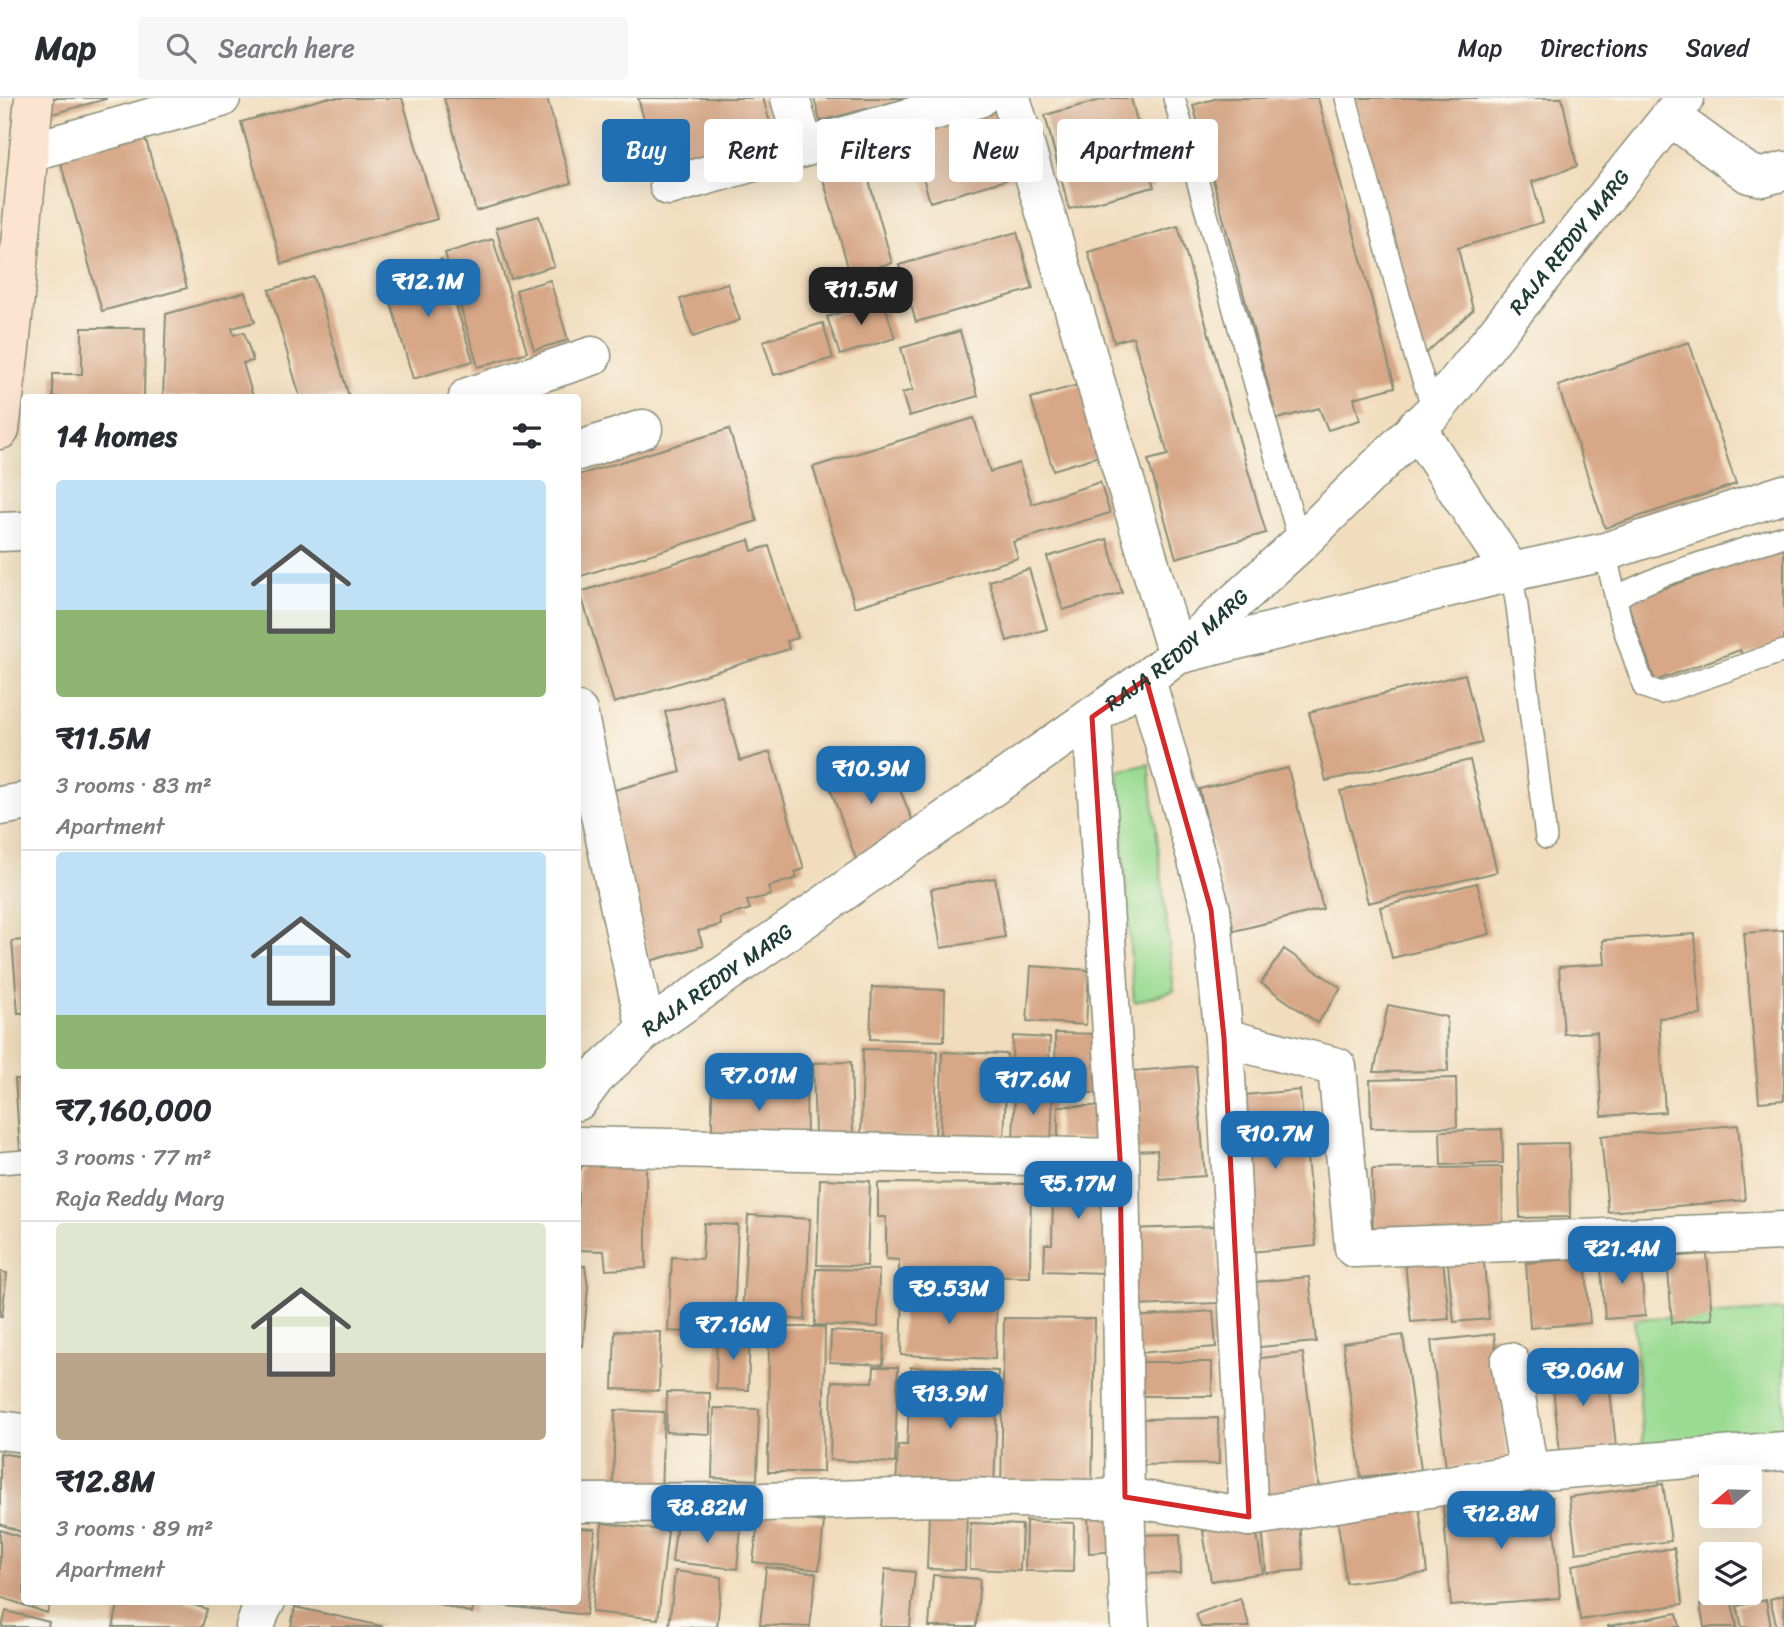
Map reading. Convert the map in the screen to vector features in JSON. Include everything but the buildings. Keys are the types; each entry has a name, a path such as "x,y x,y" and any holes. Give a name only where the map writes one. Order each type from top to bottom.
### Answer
{"main road":[{"path":"0,430 10,348 11,227 29,152 34,98"}],"street":[{"path":"29,152 221,98"},
{"path":"790,98 804,147"},
{"path":"668,186 979,98"},
{"path":"1010,98 1177,655 1511,572 1605,552 1784,494"},
{"path":"1678,108 1749,174 1763,177 1784,171"},
{"name":"RAJA REDDY MARG","path":"581,1097 598,1074 646,1030 1177,655 1300,543 1425,419 1678,108"},
{"path":"477,394 592,356"},
{"path":"1425,419 1511,572"},
{"path":"581,450 643,429"},
{"path":"0,532 21,531"},
{"path":"1146,679 1211,910 1224,1038 1250,1517"},
{"path":"1092,717 1120,1158 1125,1497 1130,1627"},
{"path":"581,726 646,1030"},
{"path":"0,806 21,802"},
{"path":"1224,1038 1337,1067 1354,1248 1784,1231"},
{"path":"581,1146 1120,1158"},
{"path":"1510,1362 1529,1472"},
{"path":"0,1430 21,1433"},
{"path":"581,1503 764,1502 933,1497 1125,1497 1250,1517 1529,1472 1784,1451"},
{"path":"256,1627 264,1605"}],"lane":[{"path":"1174,98 1300,543"},
{"path":"1346,98 1416,359 1425,419"},
{"path":"1660,534 1673,572"},
{"path":"1615,599 1673,572 1784,536"},
{"path":"1605,552 1620,617 1644,687 1661,693 1784,651"},
{"path":"1511,572 1546,838"},
{"path":"0,1163 21,1161"}],"highlighted area":[{"path":"1146,679 1211,910 1224,1038 1249,1517 1125,1497 1120,1158 1092,717"}],"green space":[{"path":"1149,764 1174,991 1134,1002 1118,771"},
{"path":"1784,1310 1784,1438 1643,1447 1634,1319"}]}
